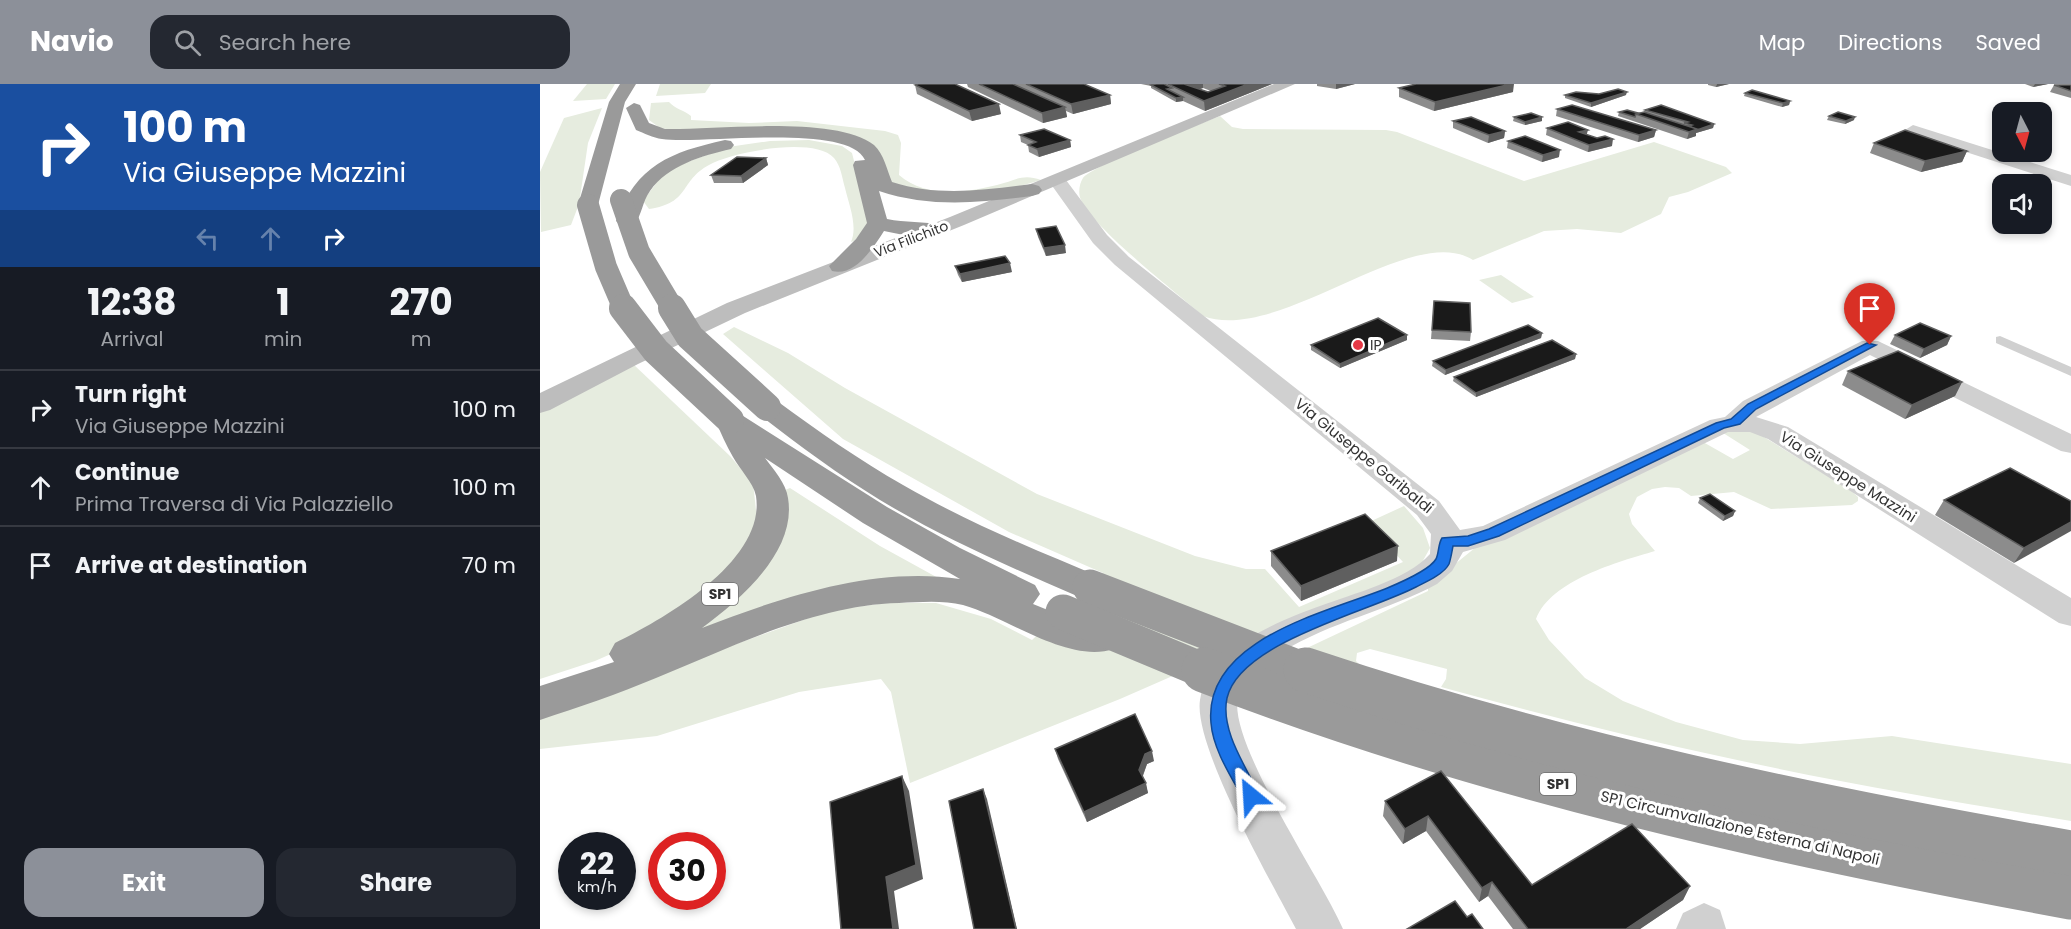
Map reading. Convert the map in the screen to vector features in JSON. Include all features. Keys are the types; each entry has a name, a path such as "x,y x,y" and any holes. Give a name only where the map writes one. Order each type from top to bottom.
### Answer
{"highway":[{"name":"SP1 Circumvallazione Esterna di Napoli","path":"628,84 617,102 588,205 603,258 621,303 649,343 730,420 898,531 967,568 1067,609 1162,655 1274,697 1398,738 1535,778 1841,853 2071,897"},
{"path":"627,132 634,108 646,84"},
{"path":"634,108 642,120 642,126 663,134 805,134 843,138 860,143 870,150 884,186 901,193 943,199 1044,185"},
{"name":"SP1 Circumvallazione Esterna di Napoli","path":"878,223 857,151 847,145 816,138 773,138 741,142 689,156 656,171 625,201 639,252 690,337 767,407 866,477 998,548 1067,609 1292,666 1541,741 1683,777 1820,807 2071,853"},
{"path":"943,199 955,208 957,221"},
{"path":"840,266 864,244 878,223 903,229 933,230"},
{"name":"SP1","path":"540,688 605,666 647,646 703,609 736,580 760,548 773,521 773,497 761,471 746,455 730,420"},
{"path":"540,703 787,614 872,593 951,590 984,600 1067,609"}],"street":[{"name":"Via Filichito","path":"540,404 628,358 736,308 957,221 1287,84"},
{"path":"1913,130 2071,181"},
{"name":"Via Giuseppe Garibaldi","path":"1044,185 1122,261 1428,508 1440,519 1447,541"},
{"path":"1320,929 1232,759 1220,725 1219,699 1231,674 1245,658 1274,639 1397,590 1424,576 1442,563 1447,541 1468,541 1494,533 1720,426 1735,422 1752,407 1870,345 2071,445"},
{"name":"Via Giuseppe Mazzini","path":"1735,422 1760,426 1778,433 2071,614"}],"lane":[{"path":"2000,340 2071,372"}],"shaded area":[{"path":"587,84 615,84 606,99 573,101"},
{"path":"660,84 711,84 705,93 656,96"},
{"path":"669,102 691,116 691,120 749,123 797,121 885,131 898,135 901,143 899,175 909,182 933,190 946,192 972,190 1023,177 1041,180 1010,189 953,196 890,184 859,139 690,133 660,128 649,120 651,103"},
{"path":"602,108 588,143 579,204 571,225 541,232 540,172 564,118"},
{"path":"1220,116 1232,127 1243,129 1397,132 1524,181 1654,142 1726,167 1732,173 1688,192 1669,197 1661,214 1621,233 1577,229 1544,231 1473,260 1447,252 1415,256 1269,314 1234,320 1203,316 1102,227 1081,200 1079,192 1083,178 1091,172 1125,155"},
{"path":"809,140 842,146 852,153 870,224 854,241 851,242 854,229 852,215 838,165 834,158 824,151 809,148 773,148 735,155 700,171 679,197 672,202 649,209 643,201 666,170 728,147 770,141"},
{"path":"1501,275 1534,297 1512,303 1479,280"},
{"path":"734,327 788,353 845,388 1037,494 1195,556 1246,569 1265,569 1299,607 1403,562 1367,523 1404,506 1423,528 1430,548 1420,566 1397,578 1120,699 910,783 891,692 881,679 799,692 657,736 540,749 540,714 831,610 887,603 936,603 991,619 1032,640 1103,573 1009,532 843,439 723,334"},
{"path":"633,364 730,456 753,483 757,519 752,536 729,572 629,646 595,661 540,679 540,412"},
{"path":"1720,431 1754,431 1849,489 1858,497 1858,501 1852,505 1771,509 1734,492 1691,496 1679,488 1652,489 1637,497 1629,514 1632,524 1655,551 1587,574 1556,593 1544,605 1536,619 1549,640 1585,678 1623,701 1676,722 1743,740 1800,744 1892,736 2071,764 2071,821 1856,784 1692,750 1441,687 1446,679 1447,669 1370,649 1357,653 1356,661 1361,666 1307,648 1428,591 1428,586 1481,543 1696,438 1733,459 1750,450"},
{"path":"790,488 880,546 940,579 680,640 785,490"}],"building":[{"path":"955,84 999,104 969,111 915,85"},
{"path":"979,84 1013,84 1065,107 1042,113"},
{"path":"1026,84 1084,84 1110,95 1071,104"},
{"path":"1164,84 1172,88 1167,89 1183,97 1176,98 1151,85"},
{"path":"1168,84 1184,84 1208,92 1225,86 1219,84 1248,84 1204,101"},
{"path":"1416,84 1511,84 1435,102 1399,88"},
{"path":"2054,85 2071,85 2071,91"},
{"path":"1618,89 1627,92 1591,103 1565,95 1576,92 1599,94"},
{"path":"1752,90 1790,101 1783,103 1745,93"},
{"path":"1572,105 1656,130 1639,135 1557,109"},
{"path":"1661,105 1714,124 1697,130 1689,126 1692,125 1684,123 1688,122 1645,110"},
{"path":"1627,110 1638,113 1635,117 1619,112"},
{"path":"1644,112 1697,129 1689,132 1636,114"},
{"path":"1838,112 1855,117 1846,121 1829,116"},
{"path":"1531,113 1542,117 1525,122 1514,117"},
{"path":"1471,117 1505,131 1489,135 1453,121"},
{"path":"1568,122 1588,130 1579,132 1597,138 1605,136 1613,139 1589,145 1547,128"},
{"path":"1044,129 1070,140 1037,149 1028,145 1036,142 1020,135"},
{"path":"1905,130 1967,151 1925,161 1874,143"},
{"path":"1525,136 1560,150 1543,155 1508,141"},
{"path":"737,157 766,158 741,176 711,175"},
{"path":"1056,226 1065,245 1044,248 1036,229"},
{"path":"1005,256 1010,263 960,274 955,266"},
{"path":"1434,301 1470,303 1471,332 1432,330"},
{"path":"1378,318 1407,335 1340,364 1311,345"},
{"path":"1920,323 1951,336 1924,349 1895,335"},
{"path":"1528,325 1542,333 1446,370 1433,361"},
{"path":"1552,340 1576,354 1476,393 1454,377"},
{"path":"1898,351 1962,382 1912,405 1848,371"},
{"path":"2010,468 2071,501 2071,522 2024,548 1944,500"},
{"path":"1710,494 1735,511 1725,516 1700,498"},
{"path":"1365,514 1398,546 1301,586 1271,551"},
{"path":"1135,714 1152,751 1145,754 1139,770 1146,783 1084,812 1055,749"},
{"path":"1441,771 1532,885 1632,824 1690,886 1626,929 1528,929 1492,882 1482,888 1428,816 1405,829 1385,801"},
{"path":"902,776 916,865 886,877 893,929 841,929 830,802"},
{"path":"983,789 1016,929 974,929 949,801"},
{"path":"1455,901 1467,917 1472,914 1483,929 1407,929"}],"place":[{"name":"IP","path":"1358,345"}],"route":[{"path":"1251,796 1232,759 1220,725 1219,699 1231,674 1245,658 1274,639 1397,590 1424,576 1442,563 1448,548 1447,541 1468,541 1494,533 1720,426 1735,422 1752,407 1870,345"}]}
